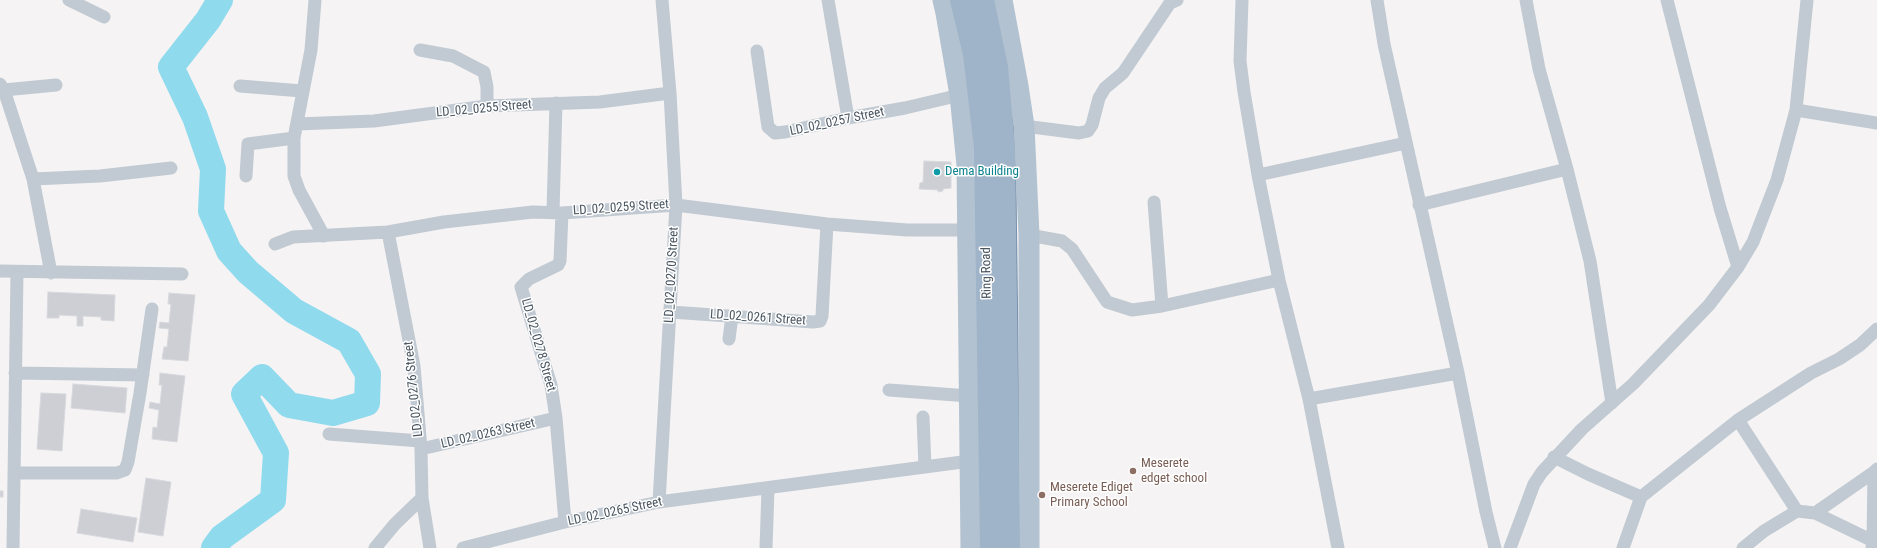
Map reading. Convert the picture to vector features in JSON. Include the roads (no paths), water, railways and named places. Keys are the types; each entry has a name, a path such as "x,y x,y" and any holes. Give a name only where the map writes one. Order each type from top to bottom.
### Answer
{"highway":[{"name":"Ring Road","path":"961,0 974,54 985,148 991,548"},
{"name":"Ring Road","path":"983,0 997,68 1003,129 1009,548"}],"main road":[{"path":"943,0 960,95 967,165 971,548"},
{"path":"1002,0 1024,126 1029,235 1029,548"}],"street":[{"path":"69,0 104,17"},
{"path":"315,0 311,50 294,138 294,176 299,190 324,236"},
{"name":"LD_02_0270 Street","path":"659,502 676,205 670,93 662,0"},
{"path":"828,0 848,118"},
{"path":"1242,0 1240,61 1258,175 1278,280 1309,399 1338,548"},
{"path":"1377,0 1384,44 1458,373 1484,505 1495,548"},
{"path":"1526,0 1539,69 1567,169 1590,261 1612,403"},
{"path":"1668,0 1720,208 1738,267"},
{"path":"1510,548 1534,484 1554,457 1582,429 1612,403 1709,305 1738,267 1753,242 1777,180 1796,110 1807,0"},
{"path":"1024,126 1079,133 1088,131 1092,125 1099,98 1105,88 1123,73 1172,1"},
{"path":"420,50 453,56 484,72 487,87 487,106"},
{"name":"LD_02_0257 Street","path":"757,51 768,127 772,131 785,132 960,95"},
{"path":"51,273 33,179 2,87 56,85"},
{"path":"240,86 302,91"},
{"name":"LD_02_0255 Street","path":"297,124 374,121 487,106 600,102 670,93"},
{"name":"LD_02_0278 Street","path":"556,103 560,261 558,265 529,279 522,287 551,385 556,418 565,522"},
{"path":"1796,110 1877,123"},
{"path":"246,176 248,144 294,138"},
{"path":"1258,175 1406,143"},
{"path":"33,179 100,176 170,168"},
{"path":"1420,205 1567,169"},
{"path":"1154,202 1162,306"},
{"name":"LD_02_0259 Street","path":"275,244 293,237 388,232 444,222 533,212 558,212 676,205 827,224 907,230 968,230"},
{"name":"LD_02_0261 Street","path":"671,312 813,322 820,321 822,316 827,224"},
{"name":"LD_02_0276 Street","path":"388,232 414,366 421,445 422,498 430,548"},
{"path":"1029,235 1062,241 1072,249 1107,302 1132,310 1162,306 1278,280"},
{"path":"0,271 182,274"},
{"path":"13,548 17,272"},
{"path":"14,472 117,473 125,470 143,375 152,310"},
{"path":"729,340 732,316"},
{"path":"1623,548 1641,496 1738,420 1811,373 1855,349 1877,329"},
{"path":"15,373 143,375"},
{"path":"1309,399 1458,373"},
{"path":"889,390 969,396"},
{"path":"923,417 925,467"},
{"name":"LD_02_0263 Street","path":"329,434 421,445 556,418"},
{"path":"1738,420 1797,511"},
{"path":"1554,457 1588,474 1641,496"},
{"name":"LD_02_0265 Street","path":"463,548 565,522 659,502 970,461"},
{"path":"1815,513 1876,470"},
{"path":"1743,548 1764,531 1797,511 1815,513 1873,544 1876,470"},
{"path":"766,548 768,488"},
{"path":"375,548 395,524 422,498"}],"waterway":[{"path":"214,548 222,537 273,500 276,453 244,394 262,377 289,405 333,413 367,403 368,374 349,341 294,311 248,272 229,251 211,211 213,169 195,117 171,67 208,20 220,0"}],"place":[{"name":"Dema Building","path":"937,172"},
{"name":"Meserete edget school","path":"1133,471"},
{"name":"Meserete Ediget Primary School","path":"1042,495"}]}
